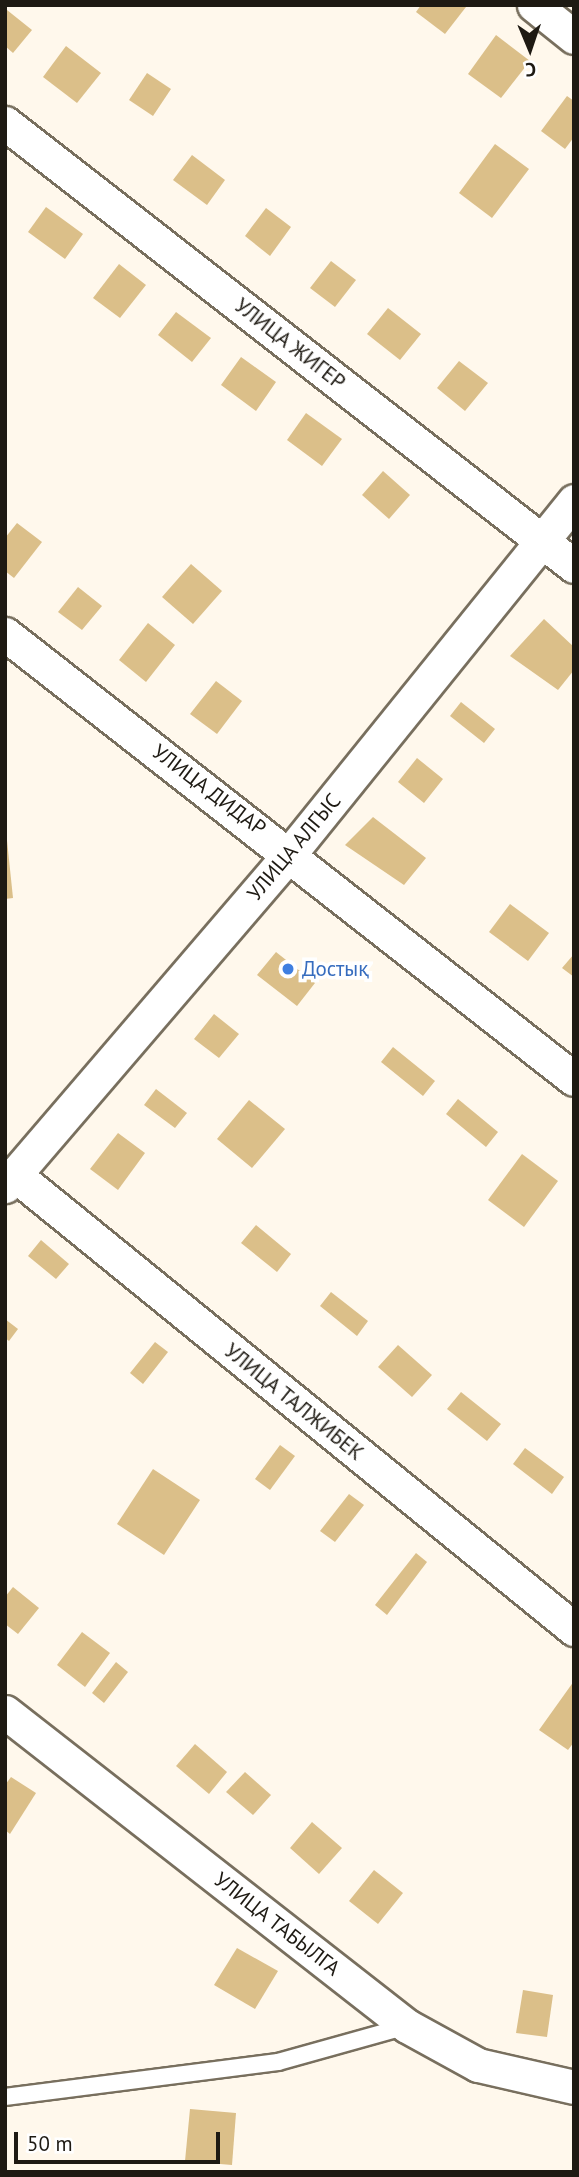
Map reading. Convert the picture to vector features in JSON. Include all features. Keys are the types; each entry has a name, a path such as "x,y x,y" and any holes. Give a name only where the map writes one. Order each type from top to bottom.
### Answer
{"street":[{"path":"534,5 574,37"},
{"name":"УЛИЦА ЖИГЕР","path":"5,123 574,566"},
{"name":"УЛИЦА АЛГЫС","path":"10,1180 291,852 574,501"},
{"name":"УЛИЦА ДИДАР","path":"5,634 291,852 574,1079"},
{"name":"УЛИЦА ТАЛЖИБЕК","path":"10,1180 574,1629"},
{"name":"УЛИЦА ТАБЫЛГА","path":"5,1712 407,2026 478,2066 574,2087"}],"lane":[{"path":"5,2097 278,2062 407,2026"}],"building":[{"path":"421,5 466,7 445,34 416,12"},
{"path":"7,10 32,30 13,53 5,46"},
{"path":"496,35 530,61 501,98 468,74"},
{"path":"66,46 101,73 77,103 43,77"},
{"path":"147,73 171,89 153,116 129,100"},
{"path":"567,96 574,101 574,137 565,149 541,131"},
{"path":"495,144 529,169 492,218 459,193"},
{"path":"192,155 225,180 207,205 173,180"},
{"path":"46,207 83,234 65,259 28,232"},
{"path":"266,208 291,227 270,256 245,236"},
{"path":"331,261 356,280 335,307 310,288"},
{"path":"119,264 146,285 120,318 93,298"},
{"path":"388,308 421,334 400,360 367,334"},
{"path":"176,312 211,338 192,362 158,335"},
{"path":"241,357 276,382 256,411 221,385"},
{"path":"459,361 488,383 465,411 437,388"},
{"path":"306,413 342,439 322,466 287,440"},
{"path":"383,471 410,495 389,519 362,495"},
{"path":"17,523 42,542 14,578 5,571 5,538"},
{"path":"191,564 222,591 193,624 162,597"},
{"path":"78,587 102,606 82,630 58,612"},
{"path":"544,619 574,647 574,670 558,690 510,656"},
{"path":"148,623 175,645 146,682 119,660"},
{"path":"216,681 242,701 217,734 190,714"},
{"path":"461,702 495,729 484,743 450,716"},
{"path":"417,758 443,779 424,803 398,782"},
{"path":"373,817 426,858 404,885 345,845"},
{"path":"5,821 13,898 5,899"},
{"path":"510,904 549,933 528,961 489,932"},
{"path":"276,952 315,983 297,1006 257,975"},
{"path":"574,954 574,977 562,968"},
{"path":"214,1014 239,1034 219,1058 194,1039"},
{"path":"393,1047 435,1081 423,1096 381,1062"},
{"path":"156,1089 187,1113 175,1128 144,1105"},
{"path":"458,1099 498,1132 486,1147 446,1114"},
{"path":"249,1100 285,1129 252,1168 217,1139"},
{"path":"118,1133 145,1153 118,1190 90,1169"},
{"path":"522,1154 558,1181 524,1227 488,1200"},
{"path":"256,1225 291,1254 277,1272 241,1243"},
{"path":"41,1240 69,1264 56,1279 28,1256"},
{"path":"331,1292 368,1321 357,1336 320,1306"},
{"path":"5,1319 18,1329 9,1341 5,1338"},
{"path":"155,1342 168,1352 143,1384 130,1373"},
{"path":"398,1345 432,1375 412,1397 378,1367"},
{"path":"461,1392 501,1424 487,1441 447,1409"},
{"path":"280,1445 295,1456 270,1490 255,1479"},
{"path":"525,1448 564,1477 552,1494 513,1464"},
{"path":"153,1469 200,1500 164,1555 117,1524"},
{"path":"349,1494 364,1505 335,1542 320,1531"},
{"path":"416,1553 427,1562 387,1615 375,1605"},
{"path":"13,1587 39,1608 18,1634 5,1624 5,1597"},
{"path":"82,1632 110,1653 85,1687 57,1665"},
{"path":"116,1662 128,1672 104,1703 92,1693"},
{"path":"574,1681 574,1742 568,1750 539,1730"},
{"path":"195,1744 227,1772 209,1794 176,1766"},
{"path":"245,1772 271,1795 253,1815 226,1792"},
{"path":"11,1777 36,1793 10,1834 5,1830 5,1785"},
{"path":"312,1822 342,1848 319,1874 290,1848"},
{"path":"374,1870 403,1893 378,1924 349,1901"},
{"path":"237,1948 278,1971 255,2009 214,1985"},
{"path":"523,1990 553,1995 547,2037 516,2033"},
{"path":"190,2109 236,2113 232,2165 185,2161"}],"place":[{"name":"Достық","path":"288,969"}]}
